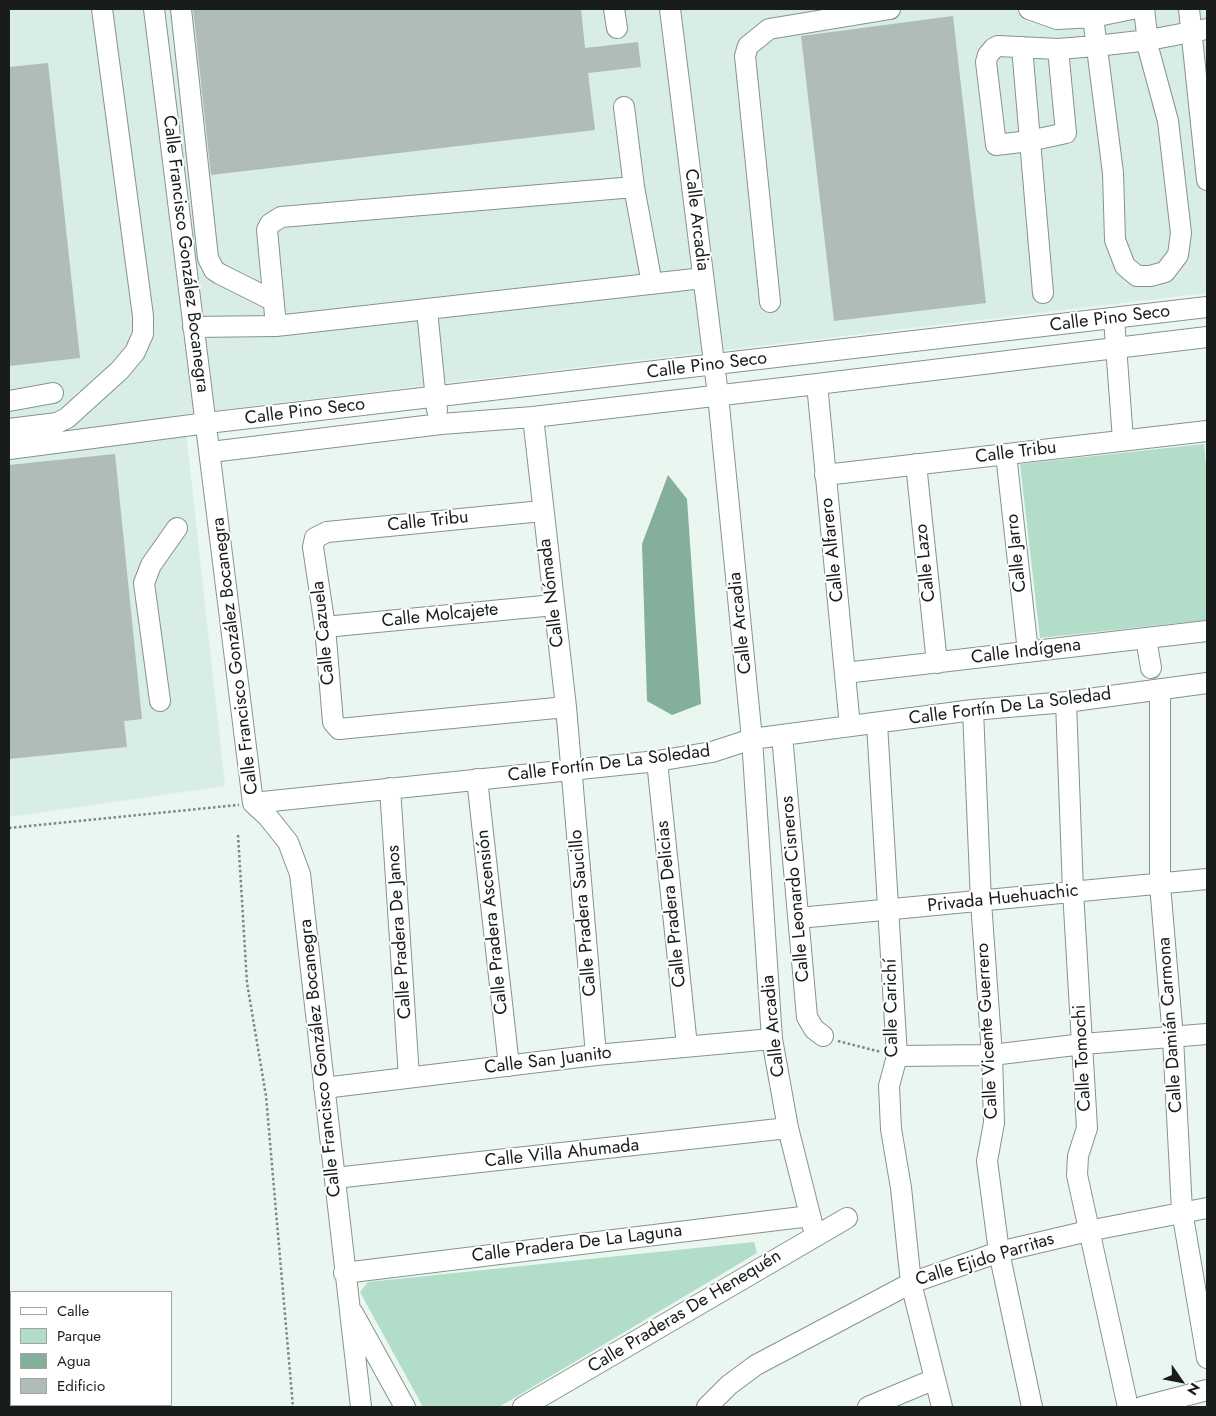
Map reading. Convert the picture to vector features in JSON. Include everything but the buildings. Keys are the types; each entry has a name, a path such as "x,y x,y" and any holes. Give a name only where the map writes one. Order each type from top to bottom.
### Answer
{"street":[{"path":"9,429 58,423 67,418 120,370 135,352 143,334 142,306 102,9"},
{"name":"Calle Francisco González Bocanegra","path":"154,9 193,327 211,452 253,803 268,817 288,842 300,874 344,1273 361,1407"},
{"path":"181,9 208,258 214,270 220,274 272,300"},
{"name":"Calle Arcadia","path":"670,9 718,395 752,739 772,1039 788,1128 813,1226"},
{"path":"770,302 745,56 748,46 769,30 890,9"},
{"path":"1029,9 1057,20 1093,13 1132,9"},
{"path":"1093,13 1113,173 1116,210 1114,240 1125,266 1137,276 1150,276 1165,272 1178,255 1181,233 1168,121 1149,51 1144,9"},
{"path":"1189,9 1200,30 1207,180"},
{"path":"1058,49 1066,133 1029,141 996,145 986,62 988,55 998,46 1058,49 1096,46 1149,40 1200,30"},
{"path":"1022,47 1043,293"},
{"path":"624,107 634,187 652,284"},
{"path":"276,326 272,300 267,230 270,224 281,217 634,187"},
{"path":"193,327 276,326 703,278"},
{"name":"Calle Pino Seco","path":"9,449 207,423 1207,307"},
{"path":"426,310 434,397 440,424"},
{"path":"1114,319 1124,440"},
{"name":"Calle Pino Seco","path":"211,452 440,424 533,417 1207,337"},
{"name":"Calle Alfarero","path":"817,384 849,716"},
{"path":"9,400 53,393"},
{"name":"Calle Nómada","path":"533,417 572,770"},
{"name":"Calle Tribu","path":"825,475 1207,431"},
{"name":"Calle Jarro","path":"1006,454 1028,652"},
{"name":"Calle Lazo","path":"916,464 937,662"},
{"name":"Calle Tribu","path":"315,538 327,532 542,511"},
{"path":"160,701 144,583 152,565 177,528"},
{"name":"Calle Cazuela","path":"315,538 313,547 325,627 333,722 336,728 566,707"},
{"name":"Calle Molcajete","path":"325,627 554,605"},
{"name":"Calle Indígena","path":"845,673 1207,631"},
{"path":"1146,638 1151,668"},
{"name":"Calle Fortín De La Soledad","path":"253,803 657,761 712,752 752,739 973,710 1066,702 1207,683"},
{"name":"Calle Damián Carmona","path":"1160,689 1160,884 1173,1038 1182,1211 1207,1358"},
{"name":"Calle Tomochi","path":"1066,702 1073,891 1087,1128 1078,1156 1077,1175 1128,1407"},
{"name":"Calle Vicente Guerrero","path":"973,710 981,902 992,1055 994,1123 987,1161 999,1252 1032,1407"},
{"name":"Calle Carichí","path":"877,724 897,1056 889,1086 891,1128 901,1188 911,1283 942,1407"},
{"name":"Calle Leonardo Cisneros","path":"782,735 807,1017 814,1029 823,1036"},
{"name":"Calle Pradera Delicias","path":"657,761 687,1046"},
{"name":"Calle Pradera Saucillo","path":"572,770 596,1055"},
{"name":"Calle Pradera Ascensión","path":"477,779 508,1066"},
{"name":"Calle Pradera De Janos","path":"390,788 409,1077"},
{"name":"Privada Huehuachic","path":"799,918 1207,879"},
{"path":"897,1056 992,1055 1083,1044 1207,1034"},
{"name":"Calle San Juanito","path":"324,1088 596,1055 772,1039"},
{"name":"Calle Villa Ahumada","path":"335,1178 788,1128"},
{"name":"Calle Ejido Parritas","path":"707,1407 729,1385 756,1365 911,1283 999,1252 1182,1211 1207,1208"},
{"name":"Calle Praderas De Henequén","path":"523,1407 813,1226 847,1218"},
{"name":"Calle Pradera De La Laguna","path":"344,1273 813,1226"},
{"path":"348,1304 405,1407"},
{"path":"868,1407 935,1379"},
{"path":"1142,1407 1168,1405 1207,1390"}],"path":[{"path":"9,828 253,803"},
{"path":"238,835 247,983 266,1096 293,1407"},
{"path":"823,1036 897,1056"}],"shaded area":[{"path":"9,9 1207,9 1207,293 184,414 225,786 9,817"}],"green space":[{"path":"1204,444 1207,476 1207,620 1040,638 1020,464"},
{"path":"754,1242 757,1253 499,1407 423,1407 360,1292 368,1282"}],"water":[{"path":"668,475 687,499 701,704 672,715 647,701 642,544"}]}
